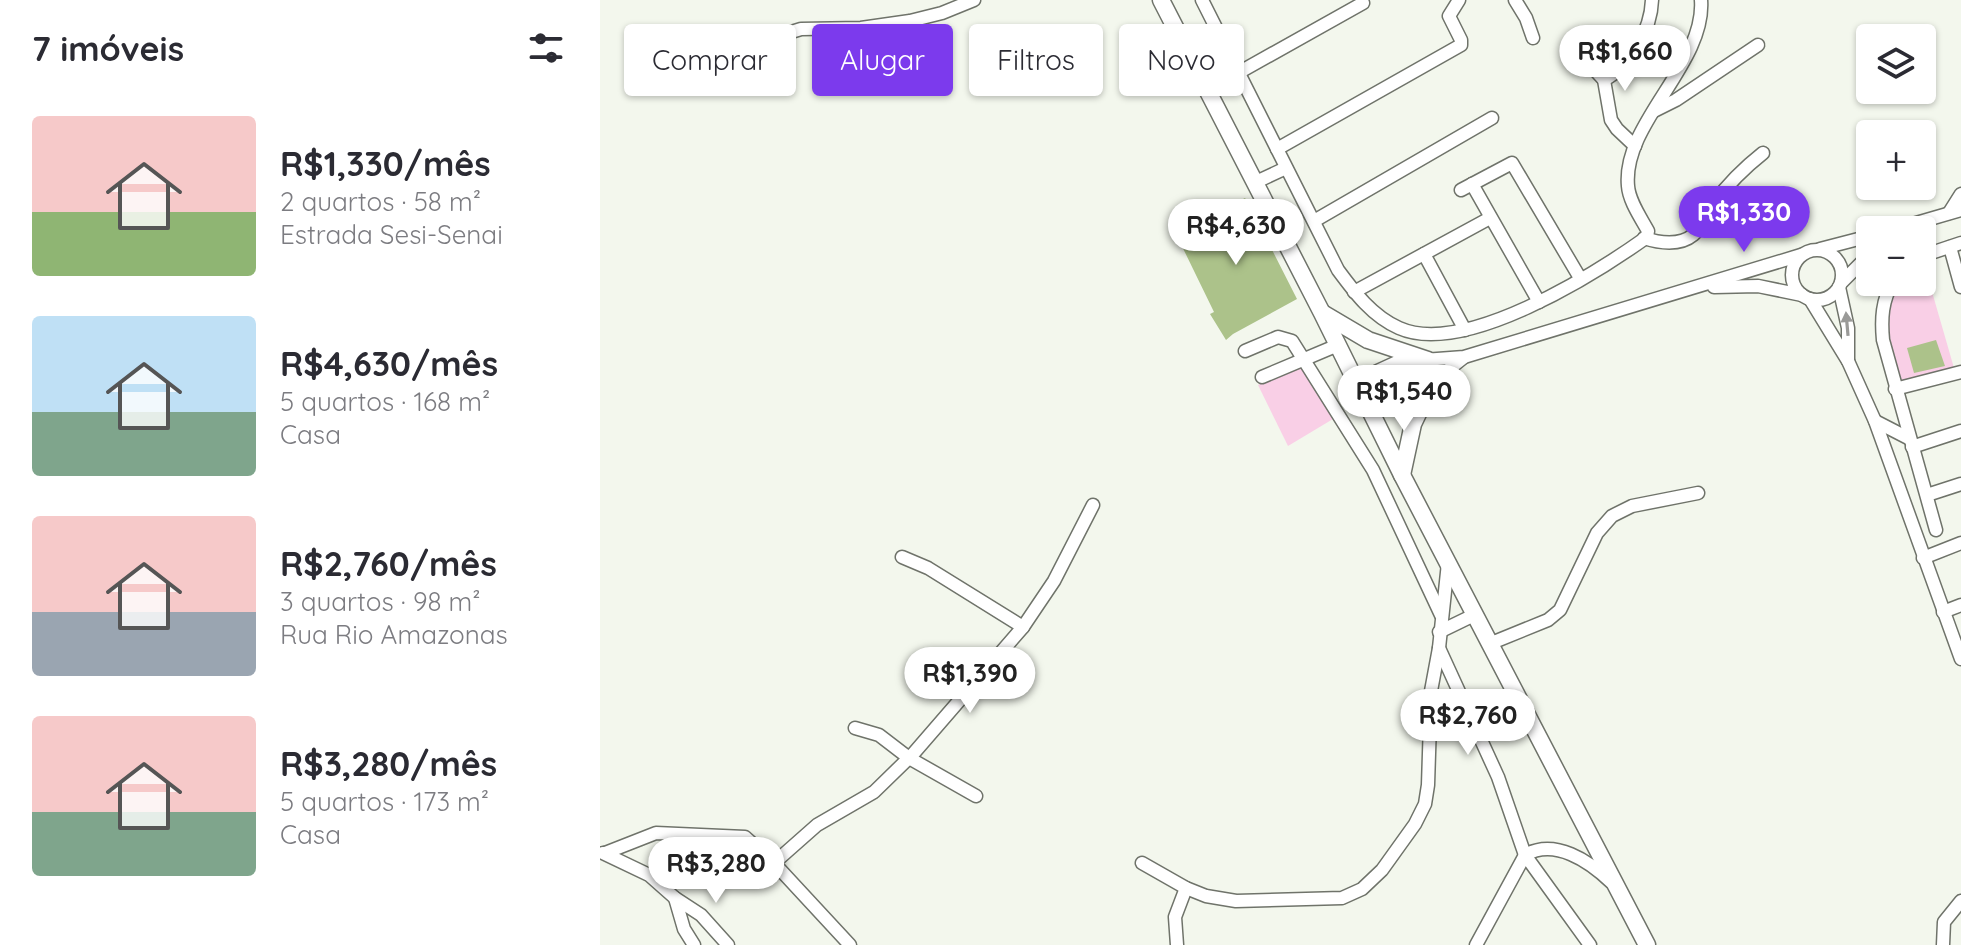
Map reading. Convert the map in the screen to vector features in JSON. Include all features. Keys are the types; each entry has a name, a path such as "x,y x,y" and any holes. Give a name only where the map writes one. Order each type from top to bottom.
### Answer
{"main road":[{"path":"1161,0 1402,475 1647,945"},
{"path":"1322,313 1368,340 1428,360"},
{"path":"1402,475 1413,424 1435,378"}],"street":[{"path":"796,31 861,28 910,21 974,0"},
{"path":"1202,0 1214,24"},
{"path":"1277,149 1461,45 1449,16 1459,0"},
{"path":"1515,0 1533,38"},
{"path":"1604,80 1620,69 1635,49 1650,19 1652,0"},
{"path":"1244,85 1338,270 1354,292 1374,312 1400,329 1427,335 1465,330 1497,321 1539,302 1644,238 1648,231 1627,184 1635,146 1694,39 1701,15 1701,0"},
{"path":"1244,70 1363,3"},
{"path":"1654,111 1676,100 1758,45"},
{"path":"1591,66 1604,80 1611,120 1635,146"},
{"path":"1314,221 1492,118"},
{"path":"1644,238 1658,243 1679,242 1694,235 1738,174 1763,153"},
{"path":"1539,302 1490,218 1466,187 1512,163 1580,278"},
{"path":"1256,182 1286,168"},
{"path":"1955,211 1961,194"},
{"path":"1354,292 1490,218"},
{"path":"1358,383 1397,362 1464,357 1856,240"},
{"path":"1936,251 1955,245 1961,287"},
{"path":"1820,249 1827,251 1841,268 1840,285 1848,328 1848,361"},
{"path":"1424,254 1465,330"},
{"path":"1801,255 1792,275 1797,290 1806,297 1848,361 1875,421 1961,659"},
{"path":"1698,288 1758,286 1823,299 1856,268"},
{"path":"1887,296 1881,319 1883,342 1936,530"},
{"path":"1245,351 1278,337 1292,341 1373,470 1422,581 1441,615"},
{"path":"1262,377 1338,345"},
{"path":"1370,408 1401,404 1413,398 1464,357"},
{"path":"1895,389 1961,372"},
{"path":"1875,421 1911,443 1961,431"},
{"path":"1927,495 1961,484"},
{"path":"1489,644 1548,620 1560,610 1597,533 1612,516 1632,506 1698,493"},
{"path":"774,863 817,825 874,792 909,758 1023,627 1054,581 1093,505"},
{"path":"1923,558 1961,543"},
{"path":"902,557 928,568 1023,627"},
{"path":"1142,863 1186,888 1224,900 1249,902 1342,898 1362,889 1382,870 1415,824 1425,804 1431,691 1448,563"},
{"path":"1943,612 1961,605"},
{"path":"1439,632 1474,615"},
{"path":"1439,648 1498,777 1525,855 1590,945"},
{"path":"855,728 879,735 909,758 976,796"},
{"path":"603,853 656,833 742,836 751,840 774,863 850,945"},
{"path":"1476,945 1525,855 1538,849 1564,852 1591,865 1619,890"},
{"path":"603,853 649,875 701,915 728,945"},
{"path":"1177,945 1175,917 1186,888"},
{"path":"675,898 684,929 694,945"},
{"path":"1943,945 1944,922 1961,901"}],"shaded area":[{"path":"1892,296 1933,296 1954,368 1899,385 1886,332"},
{"path":"1304,366 1333,419 1288,446 1258,385"}],"building":[{"path":"1245,198 1268,231 1265,236 1297,299 1226,340 1210,314 1214,312 1176,234"},
{"path":"1936,340 1945,366 1914,373 1907,348"}]}
